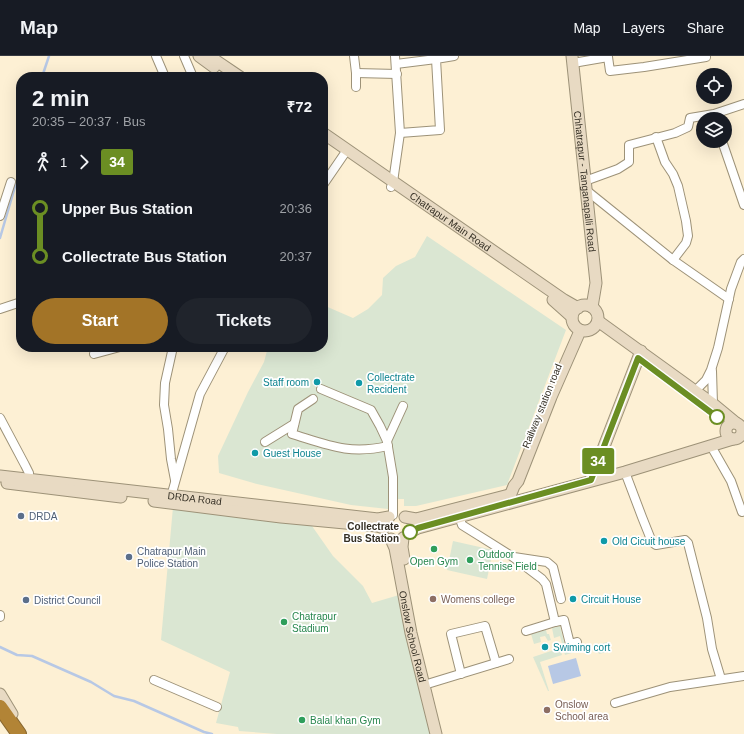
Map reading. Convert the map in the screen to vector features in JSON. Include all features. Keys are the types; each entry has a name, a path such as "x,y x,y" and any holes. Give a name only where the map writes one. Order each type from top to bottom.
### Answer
{"highway":[{"path":"0,707 19,734"}],"main road":[{"path":"207,57 224,72"},
{"path":"207,57 232,72"},
{"name":"Chhatrapur - Tanganapalli Road","path":"572,59 596,283 592,307"},
{"name":"Chatrapur Main Road","path":"328,137 346,152 560,305 576,320"},
{"name":"Chatrapur Main Road","path":"328,143 346,152"},
{"path":"583,305 592,307 597,314 596,324 588,331 576,320 583,305"},
{"name":"Railway station road","path":"511,494 518,481 551,398 576,320"},
{"path":"596,324 713,404 735,430"},
{"path":"640,355 735,430"},
{"path":"592,477 640,355"},
{"path":"735,430 592,477 525,498 511,494 459,516 418,528 395,540 391,539 385,533 384,522 391,516 401,515 416,518 511,494 592,477 625,472 711,446 735,430"},
{"name":"DRDA Road","path":"0,476 28,482 170,499 378,519 391,516"},
{"name":"DRDA Road","path":"0,483 28,482"},
{"name":"DRDA Road","path":"170,499 281,517 377,526 384,528"},
{"path":"405,517 409,527 405,536"},
{"name":"Onslow School Road","path":"405,536 402,547 436,734"},
{"name":"Onslow School Road","path":"391,539 395,548 412,633 443,734"},
{"path":"0,694 26,734"}],"street":[{"path":"156,56 163,72"},
{"path":"184,56 191,72"},
{"path":"354,56 356,87"},
{"path":"392,184 400,133 396,60 436,59 454,56"},
{"path":"572,59 608,57 610,71 706,57"},
{"path":"400,133 440,130 436,59"},
{"path":"356,72 397,74"},
{"path":"725,112 744,104"},
{"path":"696,118 690,118 688,127 676,133 629,144 629,162 586,185 673,260 729,299"},
{"path":"656,137 678,186 688,236 686,243 673,260"},
{"path":"724,148 744,205"},
{"path":"328,178 346,152"},
{"path":"0,216 11,182"},
{"path":"695,391 706,380 712,370 729,299 736,276 744,259"},
{"path":"0,309 16,304"},
{"path":"94,354 101,352"},
{"path":"172,352 165,384 164,405 171,458 176,482"},
{"path":"170,499 200,394 221,352"},
{"path":"712,370 713,404"},
{"path":"321,389 371,410 387,443 393,477 391,516"},
{"path":"313,399 298,409 292,434 339,449 358,451 387,443"},
{"path":"387,443 403,406"},
{"path":"0,418 29,473 28,482"},
{"path":"265,442 294,424"},
{"path":"711,446 731,481 742,512"},
{"path":"625,472 652,542 656,545 685,540 688,543 707,618 712,649 721,679"},
{"path":"459,516 462,525 513,557 542,579 546,584 555,622"},
{"path":"513,557 547,562 553,567 561,599"},
{"path":"526,631 564,620 570,644 577,642"},
{"path":"461,674 452,634 485,626 496,663"},
{"path":"427,684 509,659"},
{"path":"615,703 670,687 744,676"},
{"path":"154,680 217,707"}],"green space":[{"path":"427,236 566,330 507,485 416,506 404,506 404,499 389,499 388,509 351,505 257,484 219,473 218,456 264,362 267,352 328,352 328,307 353,318 368,309 382,295 383,278 396,266 415,257"},
{"name":"Chatrapur Stadium","path":"173,507 312,526 333,556 363,586 372,603 399,595 433,734 277,734 239,731 238,727 216,723 230,672 161,640"},
{"name":"Outdoor Tennise Field","path":"453,541 493,550 487,579 447,570"},
{"path":"560,626 566,650 577,647 578,651 565,655 560,636 554,638 552,628"},
{"path":"546,630 551,640 548,641 545,636 540,637 541,642 534,644 531,634"},
{"path":"607,642 610,651 599,654 596,645"},
{"path":"560,648 562,655 540,662 548,691 533,657"}],"water":[{"path":"576,658 581,676 553,684 548,666"}],"waterway":[{"path":"44,72 49,56"},
{"path":"0,238 16,183"},
{"path":"0,647 17,655 32,656 91,682 114,696 134,701 204,732 212,734"}],"bus line":[{"name":"34","path":"410,532 418,528 591,480 638,358 717,417"}],"place":[{"name":"Staff room","path":"317,382"},
{"name":"Collectrate Recident","path":"359,383"},
{"name":"Guest House","path":"255,453"},
{"name":"DRDA","path":"21,516"},
{"name":"Collectrate Bus Station","path":"410,532"},
{"name":"Old Cicuit house","path":"604,541"},
{"name":"Open Gym","path":"434,549"},
{"name":"Chatrapur Main Police Station","path":"129,557"},
{"name":"Outdoor Tennise Field","path":"470,560"},
{"name":"Womens college","path":"433,599"},
{"name":"Circuit House","path":"573,599"},
{"name":"District Council","path":"26,600"},
{"name":"Chatrapur Stadium","path":"284,622"},
{"name":"Swiming cort","path":"545,647"},
{"name":"Onslow School area","path":"547,710"},
{"name":"Balal khan Gym","path":"302,720"}]}
